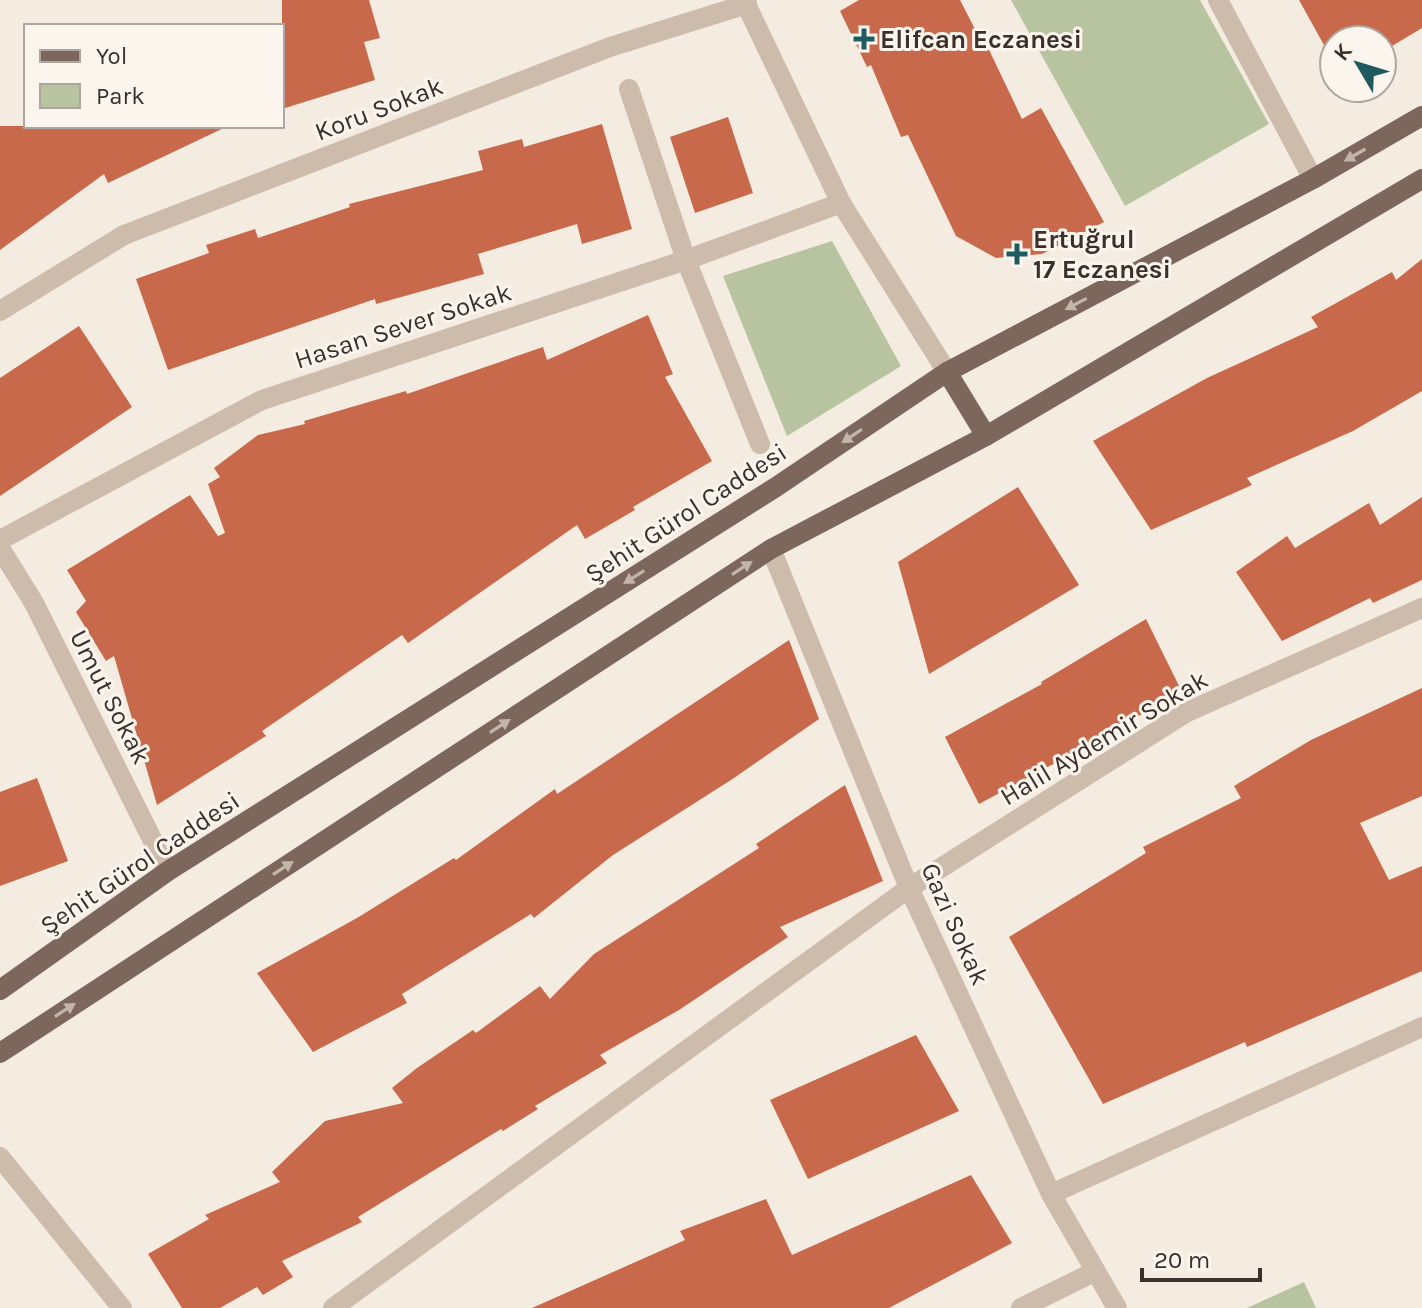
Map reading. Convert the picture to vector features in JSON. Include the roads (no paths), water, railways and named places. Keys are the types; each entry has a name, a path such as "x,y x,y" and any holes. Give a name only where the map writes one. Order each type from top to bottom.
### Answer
{"main road":[{"name":"Şehit Gürol Caddesi","path":"0,990 168,871 776,487 947,372 1313,179 1422,116"},
{"path":"0,1053 771,549 986,436 1422,179"},
{"path":"947,372 986,436"}],"street":[{"path":"1218,0 1313,179"},
{"path":"746,2 841,203 947,372"},
{"name":"Koru Sokak","path":"0,311 124,235 610,47 746,2"},
{"path":"629,89 686,260 760,444"},
{"name":"Hasan Sever Sokak","path":"0,540 262,400 686,260 841,203"},
{"name":"Umut Sokak","path":"0,548 34,603 168,871"},
{"name":"Gazi Sokak","path":"771,549 909,888 1051,1194 1117,1308"},
{"name":"Halil Aydemir Sokak","path":"333,1308 909,888 1187,712 1422,608"},
{"path":"1051,1194 1422,1027"},
{"path":"0,1157 122,1308"},
{"path":"1021,1308 1094,1272"}],"place":[{"name":"Elifcan Eczanesi","path":"864,39"},
{"name":"Ertuğrul 17 Eczanesi","path":"1017,254"}]}
